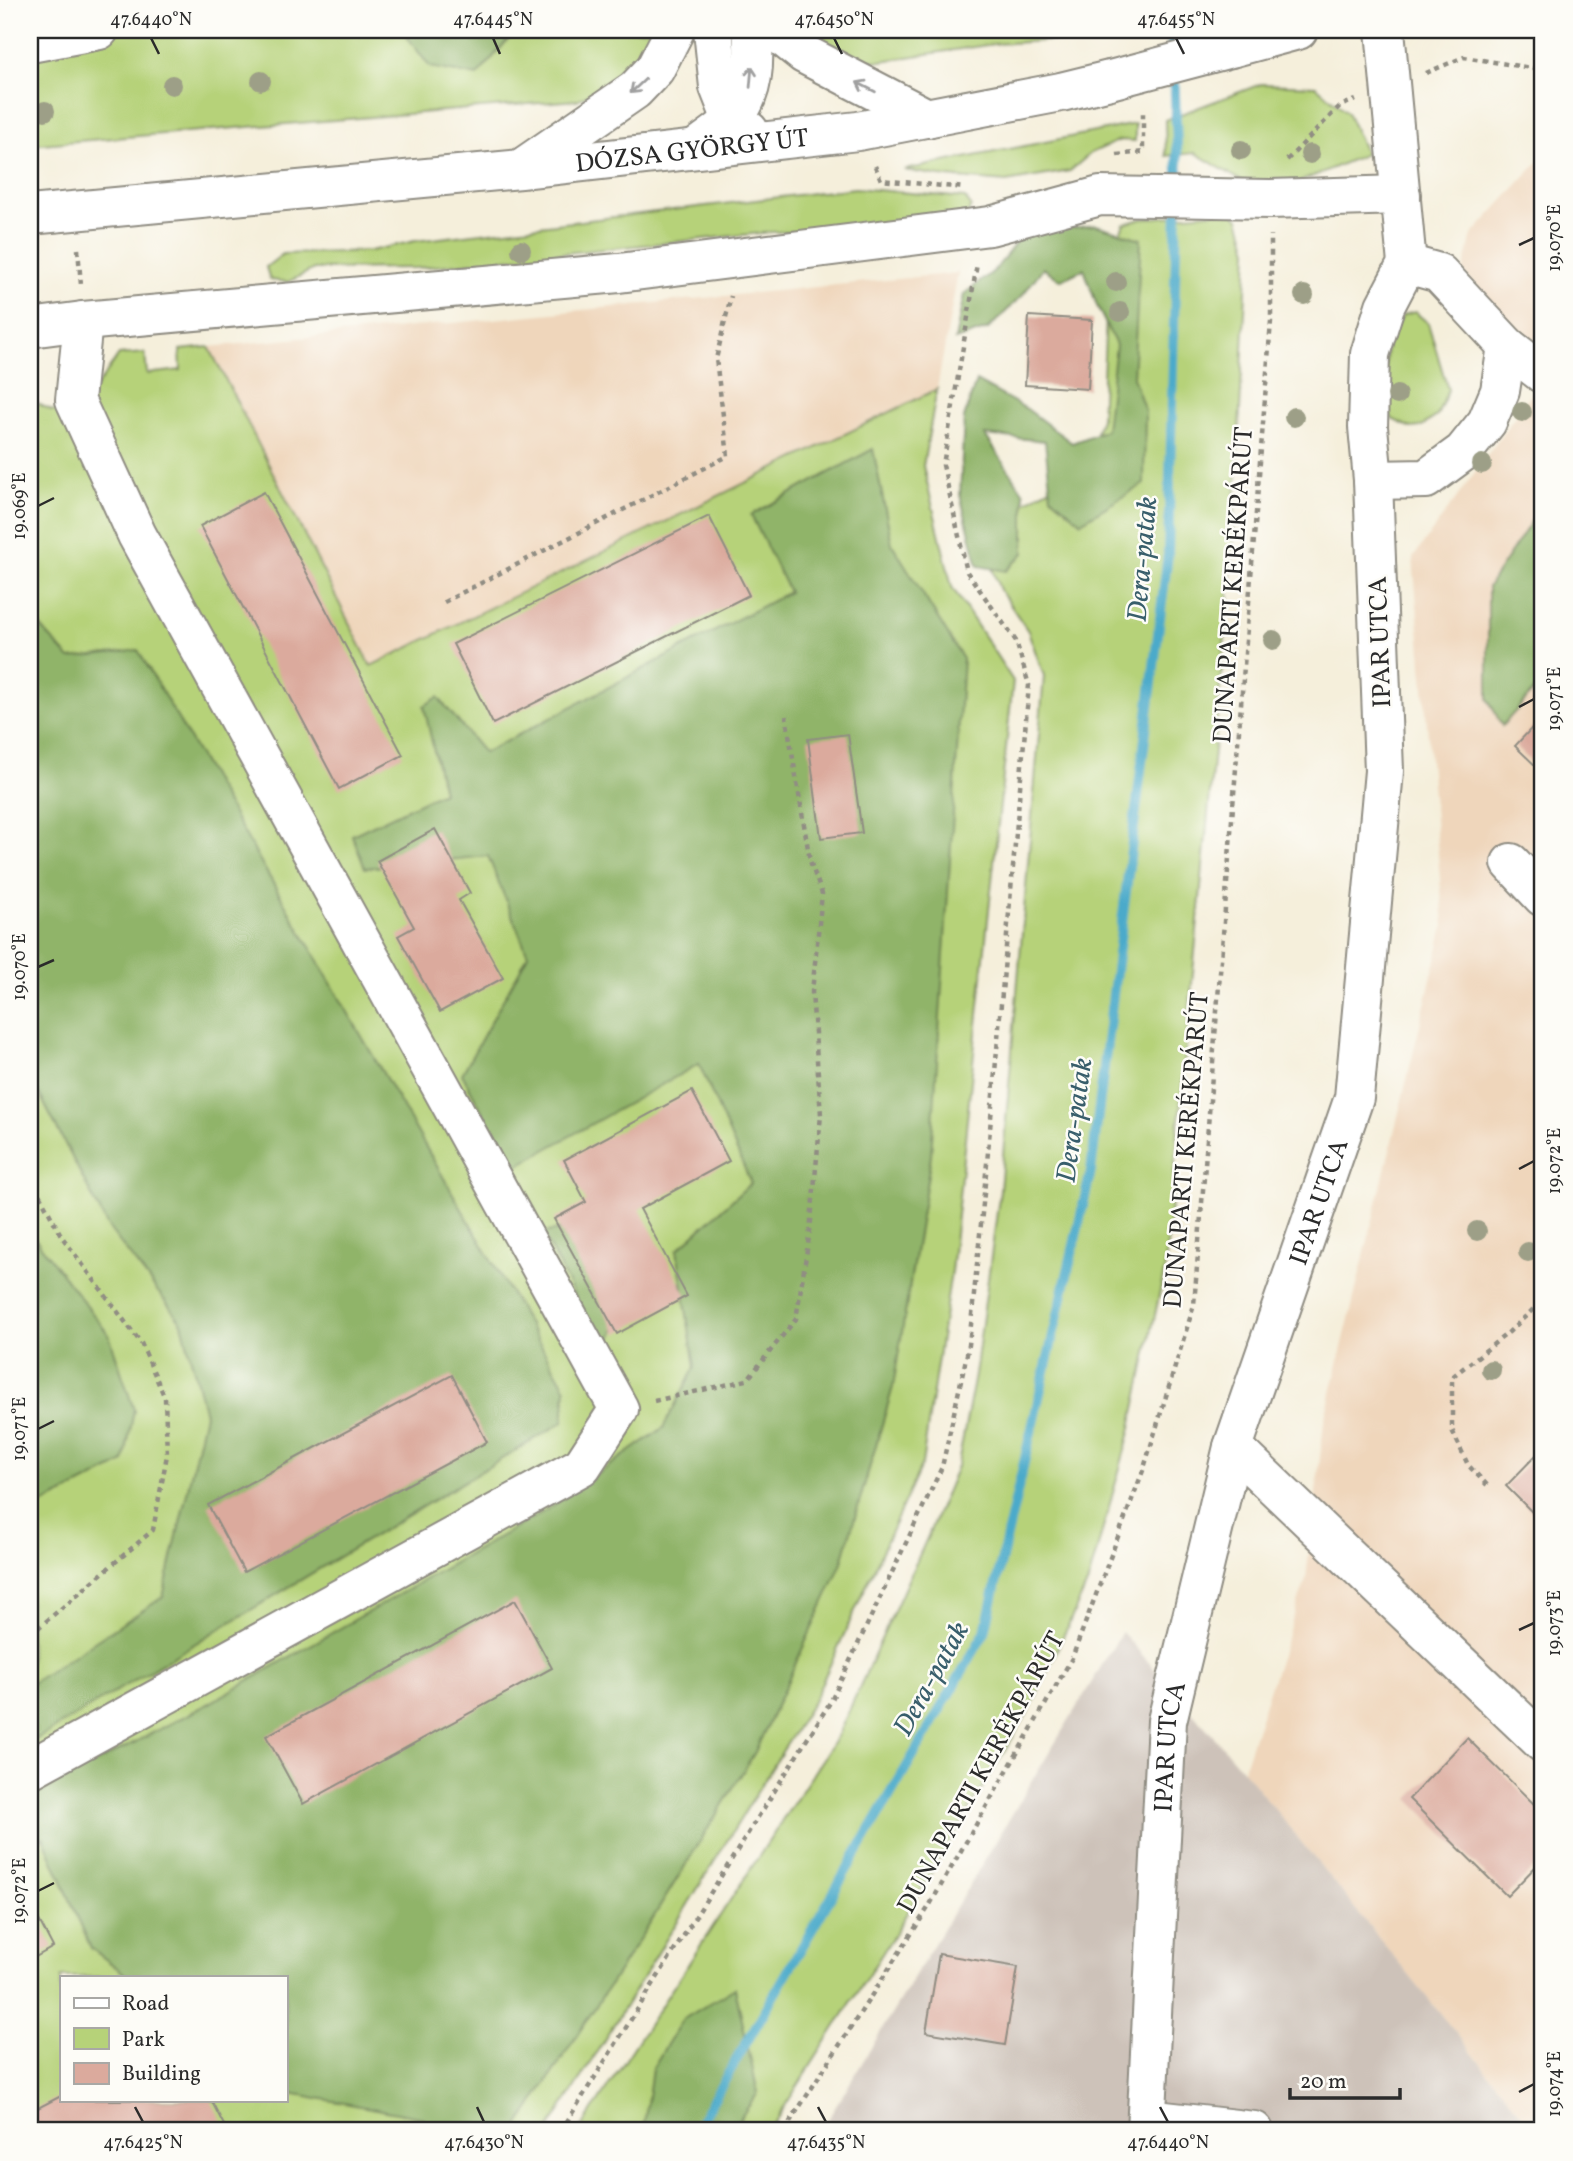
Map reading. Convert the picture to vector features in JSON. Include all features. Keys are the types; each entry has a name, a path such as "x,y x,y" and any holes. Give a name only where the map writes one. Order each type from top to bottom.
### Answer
{"main road":[{"path":"30,43 99,30"},
{"path":"521,169 635,90 655,69 675,30"},
{"path":"713,30 719,87 733,120 765,142"},
{"path":"697,148 733,120 750,92 754,50 752,30"},
{"path":"774,30 804,54 927,118"},
{"name":"DÓZSA GYÖRGY ÚT","path":"30,215 521,169 858,131 1061,92 1298,30"},
{"path":"1388,30 1408,136 1401,195 1407,264 1439,273 1507,346 1543,374"},
{"path":"30,328 619,273 989,226 1100,196 1270,199 1401,195"},
{"name":"IPAR UTCA","path":"1147,2125 1167,1721 1233,1447 1354,1098 1384,771 1373,480 1368,427 1370,354 1385,306 1407,264"},
{"path":"30,1769 582,1466 619,1409 137,535 75,400 83,321"},
{"path":"1373,480 1426,479 1463,452 1487,422 1500,391 1507,346"},
{"path":"1511,863 1543,897"},
{"path":"1233,1447 1543,1743"},
{"path":"1147,2125 1254,2131"}],"path":[{"path":"1270,199 1285,162 1340,106 1464,57 1543,69"},
{"path":"858,131 881,180 976,189"},
{"path":"1110,156 1143,152"},
{"name":"DUNAPARTI KERÉKPÁRÚT","path":"785,2131 928,1908 1072,1658 1144,1468 1194,1305 1271,321 1270,199"},
{"path":"76,211 83,321"},
{"path":"561,2131 831,1701 942,1467 969,1345 1029,685 1016,641 967,572 943,465 976,265 989,226"},
{"path":"444,602 728,456 716,359 740,258"},
{"path":"619,1409 747,1380 796,1319 810,1231 821,1115 812,992 822,894 810,861 786,716"},
{"path":"30,1177 62,1237 141,1343 166,1398 167,1455 153,1530 30,1635"},
{"path":"1487,1485 1468,1465 1452,1430 1452,1377 1509,1332 1543,1300"}],"shaded area":[{"path":"1543,157 1543,356 1463,272 1472,235"},
{"path":"958,273 937,389 371,666 209,347"},
{"path":"1543,378 1543,2131 1535,2131 1243,1770 1306,1579 1324,1422 1444,926 1413,558"},
{"path":"1122,1632 1243,1770 1535,2131 821,2131"}],"green space":[{"path":"129,30 654,30 650,45 635,67 614,82 577,100 30,145 30,47"},
{"path":"402,30 532,30 511,36 477,76 430,67"},
{"path":"805,30 1107,30 1115,37 994,44 881,61 855,60 810,39"},
{"path":"1261,84 1316,86 1347,112 1366,154 1290,186 1250,186 1195,153 1166,156 1165,120"},
{"path":"1135,124 1135,141 1120,140 1091,153 1070,171 1006,182 904,170"},
{"path":"855,188 965,198 971,206 967,215 854,231 772,232 417,268 314,269 288,282 270,280 266,267 283,254 370,251 415,241"},
{"path":"1230,211 1239,218 1248,250 1233,550 1165,1268 1130,1432 1088,1582 1030,1709 887,1946 769,2131 579,2131 837,1737 958,1464 975,1375 1000,1190 1044,676 1028,631 1000,590 986,552 987,523 1083,470 1101,418 1109,256 1124,224 1140,219"},
{"path":"1096,225 1141,239 1133,377 1145,411 1144,484 1081,522 1051,496 1045,441 985,435 1024,493 1024,553 1006,571 978,566 960,495 964,418 976,381 1027,409 1072,443 1106,430 1116,345 1097,306 1084,269 1061,280 1043,268 1021,297 988,329 955,340 964,294 995,270 1022,234"},
{"path":"1415,312 1428,323 1448,390 1437,416 1420,427 1411,428 1392,419 1384,398 1387,340 1403,315"},
{"path":"209,347 371,666 937,389 923,466 952,587 1013,681 951,1272 922,1464 814,1700 548,2131 30,2131 30,400 53,411 96,387 119,355 145,353 147,374 181,370 180,350"},
{"path":"873,449 892,544 963,659 931,1156 893,1387 841,1565 755,1752 653,1918 515,2131 422,2131 424,2118 287,2092 287,1976 128,1976 91,1948 43,1837 30,1842 30,1797 206,1705 548,1509 663,1428 695,1367 677,1250 751,1183 699,1064 513,1168 462,1074 528,955 488,856 365,868 352,835 443,792 424,706 438,697 484,753 789,592 751,515"},
{"path":"1543,504 1543,681 1502,726 1488,699 1488,587"},
{"path":"30,615 70,659 138,650 566,1389 563,1422 30,1743 30,1684 163,1597 205,1414 182,1323 108,1227 30,1076"},
{"path":"581,1226 630,1299 604,1352 542,1233"},
{"path":"30,1232 109,1335 134,1410 124,1462 30,1511"},
{"path":"735,1988 758,2093 731,2131 643,2131 652,2069 682,2020"}],"building":[{"path":"1029,316 1092,320 1088,389 1025,385"},
{"path":"264,492 403,755 339,789 200,526"},
{"path":"709,516 749,595 493,724 453,644"},
{"path":"1543,716 1543,773 1515,746"},
{"path":"848,734 862,833 821,838 808,739"},
{"path":"435,829 470,893 459,900 503,978 440,1012 398,936 414,927 377,861"},
{"path":"692,1091 729,1161 640,1209 687,1296 617,1334 554,1219 586,1202 564,1160"},
{"path":"452,1375 487,1442 244,1572 208,1505"},
{"path":"1543,1448 1543,1523 1506,1486"},
{"path":"515,1600 552,1668 303,1804 266,1736"},
{"path":"1467,1738 1543,1813 1543,1859 1507,1896 1409,1799"},
{"path":"30,1903 53,1947 30,1960"},
{"path":"939,1954 1018,1967 1005,2045 926,2032"},
{"path":"60,2097 60,2102 212,2102 227,2131 30,2131 30,2112"}],"waterway":[{"name":"Dera-patak","path":"1172,30 1173,55"},
{"name":"Dera-patak","path":"695,2131 985,1632 1091,1171 1168,554 1178,170 1174,71"}]}
